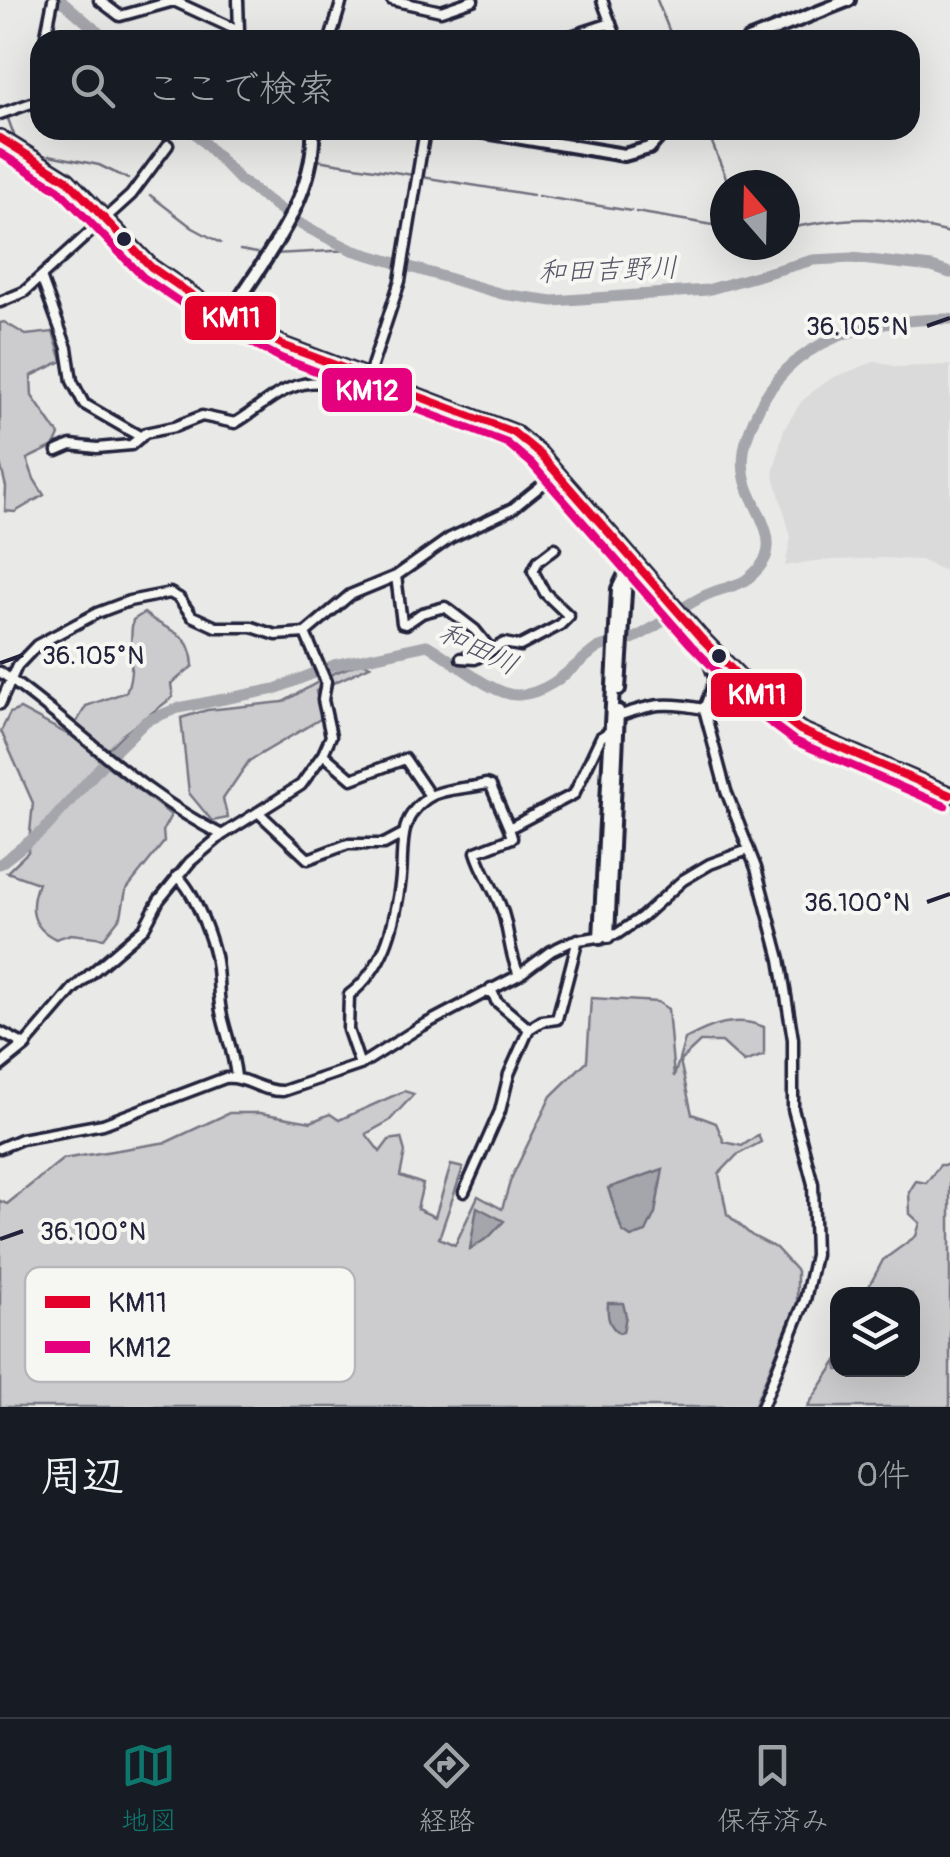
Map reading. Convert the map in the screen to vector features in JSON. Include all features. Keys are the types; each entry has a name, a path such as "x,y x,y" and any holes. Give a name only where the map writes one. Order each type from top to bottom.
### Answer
{"highway":[{"path":"0,138 55,171 151,267 228,317 285,346 513,432 557,473 629,565 754,692 800,730 950,794"}],"street":[{"path":"98,0 120,16 177,2 230,30"},
{"path":"238,0 240,30"},
{"path":"333,30 342,0"},
{"path":"392,0 441,12 473,0"},
{"path":"602,0 613,30"},
{"path":"773,30 849,0"},
{"path":"47,30 52,4"},
{"path":"589,30 611,23"},
{"path":"0,114 30,104"},
{"path":"228,317 296,204 311,168 312,140"},
{"path":"56,452 71,445 131,445 142,436 202,416 234,424 280,391 310,382 345,381 361,376 400,280 424,140"},
{"path":"532,140 616,154 638,153 651,140"},
{"path":"0,302 24,292 105,219 136,190 168,145"},
{"path":"41,278 68,348 78,397 142,436"},
{"path":"0,704 10,679 37,645 97,612 161,595 180,598 192,616 216,626 252,627 276,635 305,633 350,595 396,576 450,538 512,509 557,473"},
{"path":"461,658 475,658 504,643 520,646 569,616 545,593 534,571 534,565 555,548"},
{"path":"604,937 614,716 629,565"},
{"path":"396,576 402,624 444,607 475,630 490,650"},
{"path":"0,1064 25,1045 73,989 144,928 177,876 222,835 300,785 323,754 331,736 323,700 326,682 305,633"},
{"path":"700,636 714,680 704,709 726,791 756,868 784,983 793,1039 793,1108 813,1184 815,1254 806,1300 762,1407"},
{"path":"0,672 110,762 184,816 222,835"},
{"path":"714,680 754,692"},
{"path":"614,716 658,704 704,709"},
{"path":"604,937 609,732 614,716"},
{"path":"510,828 574,794 600,737 609,732"},
{"path":"323,754 352,779 405,759 430,796"},
{"path":"258,812 308,859 348,844 384,844 401,835 430,796 491,786 512,838 476,852 505,918 508,948 519,974"},
{"path":"360,1065 348,1030 349,996 368,980 380,962 401,882 401,835"},
{"path":"0,1148 21,1138 103,1124 236,1077 270,1092 284,1091 360,1065 420,1027 519,974 551,951 632,926 683,880 710,864 748,850"},
{"path":"177,876 186,884 212,946 236,1077"},
{"path":"464,1192 500,1112 509,1074 529,1029 542,1021 557,1019 578,940"},
{"path":"491,988 496,1001 529,1029"},
{"path":"0,1032 25,1045"}],"shaded area":[{"path":"0,323 26,335 53,332 62,361 31,376 32,396 59,435 54,446 27,459 44,495 15,512 5,511 6,487 0,463"},
{"path":"876,361 897,367 950,365 950,573 920,560 881,558 785,566 791,537 773,473 784,429 801,402 816,389 832,378"},
{"path":"144,613 183,639 193,666 171,684 173,697 121,736 98,759 171,815 163,830 164,842 126,890 121,916 104,938 71,934 56,939 41,929 34,916 38,883 7,872 28,852 33,803 1,731 10,713 20,709 69,735 86,706 126,692 131,675 133,620"},
{"path":"363,662 370,666 316,691 322,718 249,761 223,799 228,818 212,821 189,793 181,718 207,710 283,702 334,673"},
{"path":"591,998 658,1002 668,1009 674,1077 685,1039 724,1023 764,1027 764,1055 744,1062 722,1042 700,1042 680,1061 692,1114 716,1123 724,1142 742,1146 758,1135 761,1142 737,1155 719,1174 727,1214 751,1235 776,1248 797,1271 797,1303 754,1407 0,1407 0,1201 7,1204 63,1159 167,1142 229,1113 260,1113 311,1122 330,1114 339,1120 404,1091 414,1094 389,1121 366,1134 380,1152 389,1140 401,1138 405,1152 400,1176 423,1184 417,1209 435,1217 451,1165 463,1168 439,1238 455,1245 478,1196 502,1209 511,1179 551,1096 587,1061"},
{"path":"940,1165 950,1165 950,1407 807,1407 830,1372 830,1377 920,1377 920,1287 869,1287 883,1260 916,1236 920,1223 910,1214 909,1192 916,1181 926,1183"},
{"path":"663,1169 655,1213 646,1232 631,1237 622,1231 608,1188"},
{"path":"477,1207 504,1221 470,1249"},
{"path":"608,1303 623,1303 623,1332 619,1333 610,1323"}],"waterway":[{"name":"和田吉野川","path":"61,0 96,30"},
{"name":"和田吉野川","path":"657,0 669,30"},
{"path":"7,116 14,135"},
{"name":"和田吉野川","path":"202,140 240,180 302,225 352,250 502,294 553,301 707,290 813,260 852,258 932,267 950,273"},
{"name":"和田吉野川","path":"711,140 723,170"},
{"path":"49,155 99,165 128,179"},
{"path":"317,160 413,175"},
{"path":"422,177 533,195"},
{"path":"150,195 193,228 221,243"},
{"path":"538,196 631,211"},
{"path":"636,212 710,224"},
{"name":"和田吉野川","path":"800,226 868,219 950,233"},
{"path":"240,250 257,253"},
{"path":"273,254 352,250"},
{"name":"和田川","path":"0,864 45,829 146,721 178,708 275,689 334,665 427,645 497,690 519,695 531,693 551,684 600,647 632,639 700,598 746,580 762,564 768,547 765,527 747,487 743,462 754,419 769,391 788,368 835,338 890,323 950,319"}],"transit line":[{"name":"KM11","path":"0,138 67,180 151,267 208,306 285,346 513,432 540,454 700,637 768,706 800,730 950,795"},
{"name":"KM12","path":"0,153 59,190 143,277 202,317 281,358 507,443 531,463 691,645 760,715 795,741 945,806"}]}
